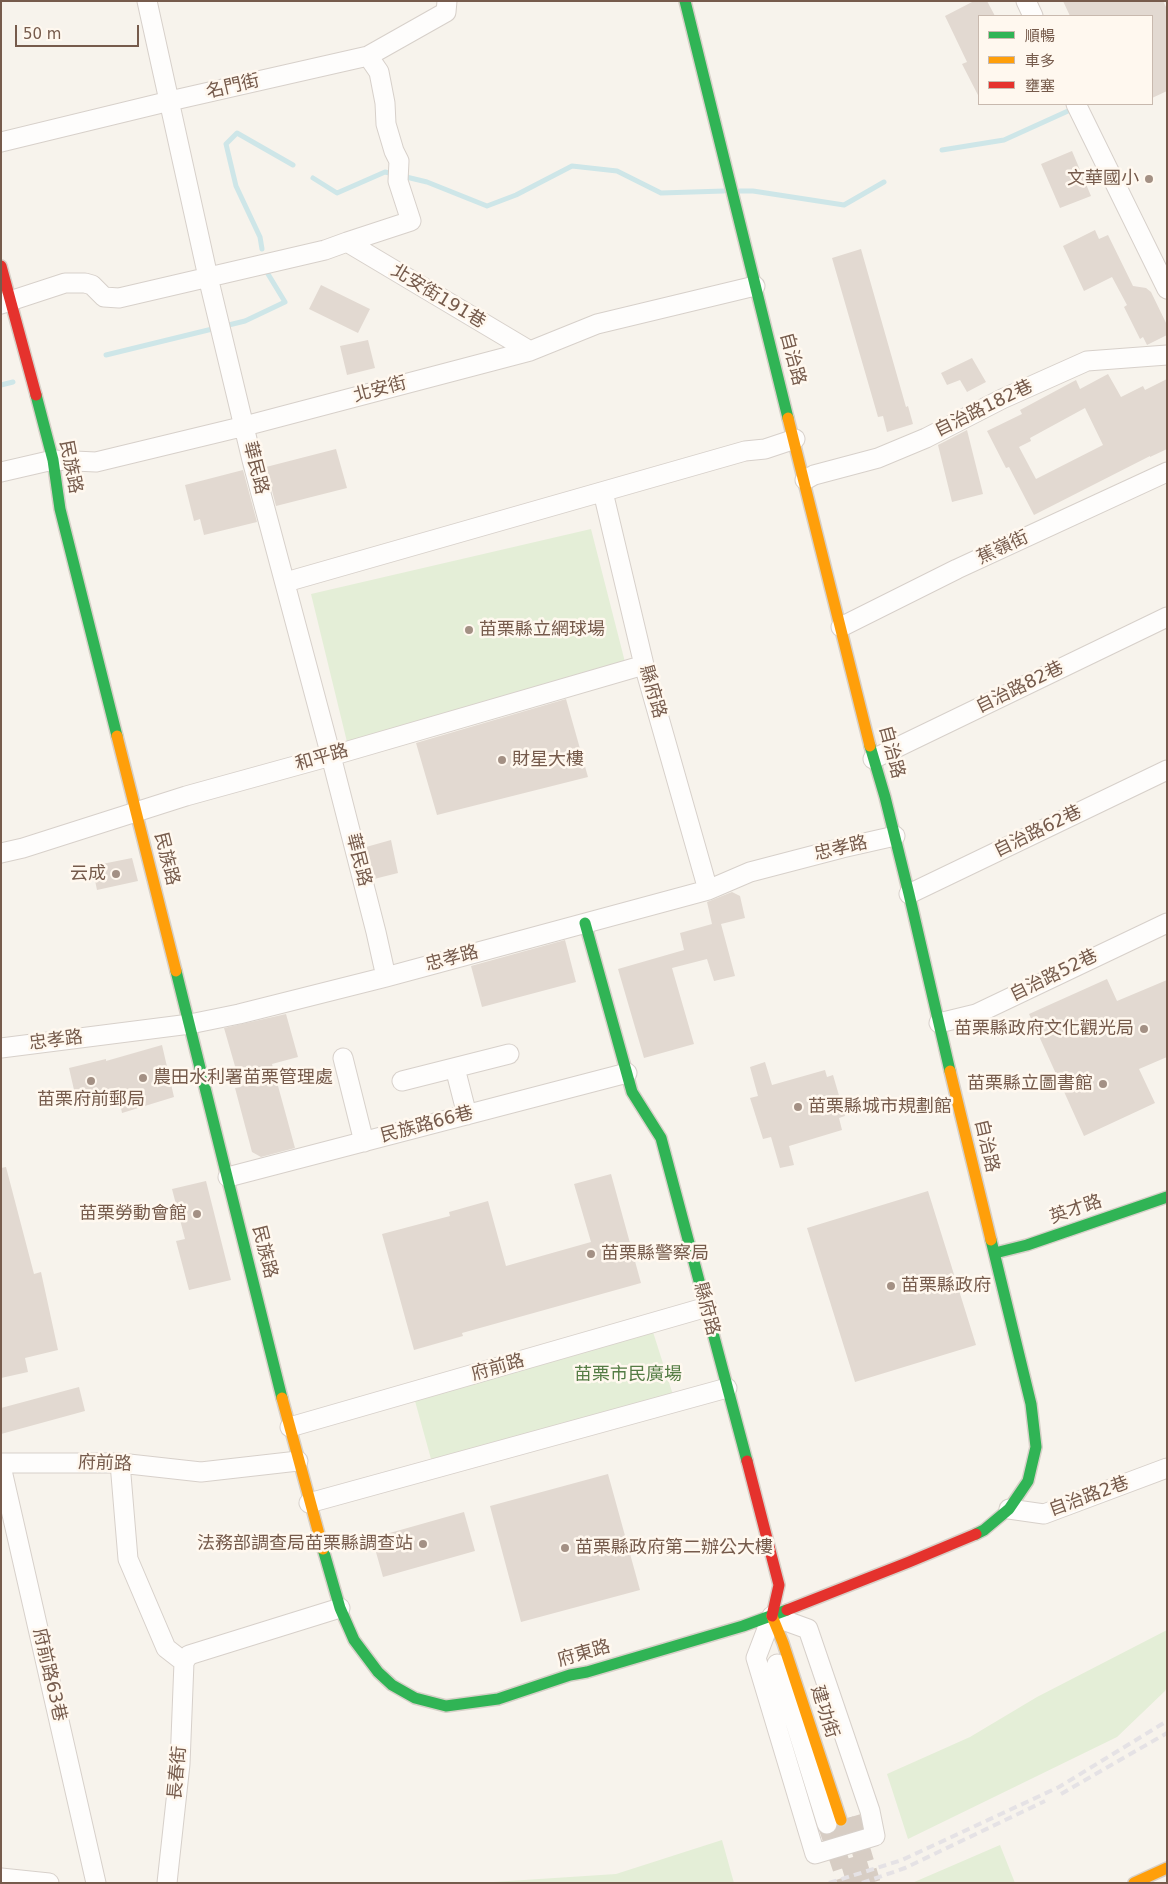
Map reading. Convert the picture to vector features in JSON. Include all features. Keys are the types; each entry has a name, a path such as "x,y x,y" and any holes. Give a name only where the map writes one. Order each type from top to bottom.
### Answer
{"street":[{"name":"華民路","path":"147,1 208,277 252,460 286,582 386,977"},
{"name":"名門街","path":"1,142 368,56 446,12 447,1"},
{"name":"自治路","path":"685,1 755,286 895,836 970,1158 1031,1404 1036,1447 1028,1481 1009,1509"},
{"path":"1026,1 1033,15"},
{"path":"6,303 65,283 85,282 104,297 119,298 325,250 411,221 399,176 400,161 394,151 386,124 385,103 379,72 368,56"},
{"path":"1076,105 1167,289"},
{"name":"北安街191巷","path":"347,242 530,351"},
{"name":"民族路","path":"1,266 6,303 53,460 60,509 298,1461"},
{"name":"北安街","path":"1,472 53,460 96,462 245,426 530,351 596,324 755,286"},
{"name":"自治路182巷","path":"805,480 814,475 878,458 926,438 1002,399 1087,361 1167,355"},
{"path":"286,582 745,451 765,449 795,439"},
{"name":"蕉嶺街","path":"841,627 957,569 1167,472"},
{"name":"縣府路","path":"603,492 644,665 708,890"},
{"name":"自治路82巷","path":"874,759 1167,617"},
{"name":"和平路","path":"1,853 23,848 186,796 644,665"},
{"name":"自治路62巷","path":"909,894 1167,770"},
{"name":"忠孝路","path":"1,1048 190,1024 386,977 708,890 750,872 895,836"},
{"name":"縣府路","path":"585,922 632,1092 661,1138 779,1585 772,1616"},
{"name":"自治路52巷","path":"939,1023 976,1014 1167,922"},
{"path":"402,1081 509,1054"},
{"path":"343,1058 364,1142"},
{"path":"456,1068 467,1115"},
{"name":"民族路66巷","path":"228,1178 627,1074"},
{"name":"英才路","path":"995,1253 1027,1245 1167,1198"},
{"name":"府前路","path":"290,1428 706,1307"},
{"path":"309,1503 727,1388"},
{"name":"府前路","path":"1,1465 120,1463 201,1472 298,1461"},
{"name":"府東路","path":"298,1461 340,1608 354,1640 378,1672 392,1685 415,1698 446,1706 498,1699 570,1675 587,1672 772,1616 984,1530 1009,1509"},
{"path":"120,1463 128,1559 166,1648 184,1662 189,1655 340,1608"},
{"name":"府前路63巷","path":"1,1465 96,1883"},
{"name":"自治路2巷","path":"1009,1509 1044,1514 1167,1468"},
{"path":"772,1616 808,1629 870,1811 875,1836 815,1854 756,1658 772,1616"},
{"path":"772,1616 789,1639 804,1673 840,1821"},
{"name":"長春街","path":"167,1883 180,1764 184,1662"},
{"path":"1134,1883 1167,1868"},
{"path":"1,1878 49,1883"}],"green space":[{"name":"苗栗縣立網球場","path":"591,529 626,666 347,742 311,594"},
{"name":"苗栗市民廣場","path":"653,1332 674,1398 431,1459 415,1401"},
{"path":"1167,1630 1167,1687 1117,1737 908,1839 887,1774 970,1737 1037,1697"},
{"path":"722,1840 734,1883 478,1883 616,1874"},
{"path":"1000,1845 1015,1883 912,1883"}],"building":[{"path":"974,1 987,1 994,15 978,15 978,95 962,64 967,62 945,16"},
{"path":"1063,1 1163,1 1167,9 1167,91 1153,98 1153,15 1070,15"},
{"path":"1072,151 1091,196 1060,208 1041,164"},
{"path":"1095,230 1099,239 1108,235 1133,286 1146,288 1151,292 1167,325 1167,335 1147,345 1143,337 1140,339 1124,307 1127,305 1112,277 1084,291 1063,246"},
{"path":"861,249 906,407 908,406 913,424 887,432 883,416 878,417 832,258"},
{"path":"321,285 370,309 358,333 309,309"},
{"path":"368,340 375,368 347,375 340,346"},
{"path":"972,358 986,382 967,392 960,380 947,385 941,373"},
{"path":"1108,374 1121,397 1143,386 1145,390 1167,379 1167,449 1034,515 1009,467 1006,468 987,431 1022,414 1020,410 1076,380 1080,389","holes":["1085,408 1103,445 1036,479 1019,447 1031,441 1030,438"]},
{"path":"967,430 983,494 952,502 938,445"},
{"path":"336,449 347,488 276,506 266,467"},
{"path":"243,470 257,522 204,535 200,519 194,521 185,485"},
{"name":"財星大樓","path":"566,699 588,777 437,815 416,743"},
{"path":"391,840 398,873 374,879 366,847"},
{"name":"云成","path":"132,858 138,881 97,890 92,866"},
{"path":"732,892 740,896 745,918 721,924 735,976 714,981 707,959 672,968 694,1044 644,1058 618,969 684,950 680,933 712,924 707,902"},
{"path":"565,940 576,982 482,1007 471,966"},
{"path":"1107,979 1117,1001 1167,980 1167,1057 1139,1069 1155,1103 1084,1136 1029,1014"},
{"path":"286,1014 298,1057 272,1064 295,1148 261,1157 252,1152 235,1088 241,1087 224,1028"},
{"name":"農田水利署苗栗管理處","path":"162,1045 174,1097 122,1113 118,1093 77,1103 69,1068 106,1059 106,1061"},
{"name":"苗栗縣城市規劃館","path":"765,1062 772,1085 825,1070 827,1077 833,1075 845,1116 839,1118 842,1130 789,1146 794,1165 780,1168 771,1137 763,1139 750,1098 758,1096 750,1067"},
{"path":"6,1167 34,1274 41,1272 58,1350 25,1358 28,1372 1,1378 1,1168"},
{"name":"苗栗縣警察局","path":"611,1174 641,1283 462,1333 463,1336 414,1350 382,1234 450,1216 449,1212 488,1201 506,1266 591,1242 574,1184"},
{"name":"苗栗勞動會館","path":"206,1181 231,1280 189,1290 176,1241 185,1239 172,1189"},
{"name":"苗栗縣政府","path":"928,1191 976,1345 855,1382 807,1228"},
{"path":"79,1387 85,1411 1,1434 1,1408"},
{"name":"苗栗縣政府第二辦公大樓","path":"608,1474 640,1590 521,1622 490,1506"},
{"name":"法務部調查局苗栗縣調查站","path":"464,1512 475,1551 383,1577 372,1538"}],"waterway":[{"path":"942,150 1004,140 1068,111"},
{"path":"262,249 260,237 236,186 226,144 237,133 293,165"},
{"path":"402,176 427,182 487,206 516,195 572,166 617,171 661,193 724,191"},
{"path":"313,178 337,193 385,172 394,174"},
{"path":"740,191 753,191 844,205 884,182"},
{"path":"106,355 245,321 285,302 268,274"},
{"path":"1,385 13,382"}],"tunnel":[{"path":"851,1817 871,1883"},
{"path":"841,1820 860,1883"},
{"path":"827,1824 847,1883"}],"railway":[{"path":"829,1883 902,1860 1059,1787 1167,1721"},
{"path":"1061,1794 1167,1733"},
{"path":"862,1883 905,1868 1045,1801"}],"traffic: fast":[{"path":"685,1 788,418"},
{"path":"36,395 53,460 60,509 117,736"},
{"path":"870,746 885,797 909,894 950,1071"},
{"path":"585,923 632,1092 661,1138 747,1461"},
{"path":"176,971 282,1398"},
{"path":"995,1253 1027,1245 1167,1197"},
{"path":"976,1534 984,1530 1009,1509 1028,1481 1036,1447 1031,1404 991,1240"},
{"path":"323,1549 340,1608 354,1640 378,1672 392,1685 415,1698 446,1706 498,1699 570,1675 587,1672 743,1626 787,1610"}],"traffic: slow":[{"path":"788,418 870,746"},
{"path":"117,736 176,971"},
{"path":"950,1071 991,1240"},
{"path":"282,1398 323,1549"},
{"path":"772,1616 783,1643 841,1820"},
{"path":"1134,1883 1167,1868"}],"traffic: jam":[{"path":"1,266 36,395"},
{"path":"747,1461 779,1585 772,1616"},
{"path":"787,1610 976,1534"}],"place":[{"name":"文華國小","path":"1149,179"},
{"name":"苗栗縣立網球場","path":"469,630"},
{"name":"財星大樓","path":"502,760"},
{"name":"云成","path":"116,874"},
{"name":"苗栗縣政府文化觀光局","path":"1144,1029"},
{"name":"農田水利署苗栗管理處","path":"143,1078"},
{"name":"苗栗府前郵局","path":"91,1081"},
{"name":"苗栗縣立圖書館","path":"1103,1084"},
{"name":"苗栗縣城市規劃館","path":"798,1107"},
{"name":"苗栗勞動會館","path":"197,1214"},
{"name":"苗栗縣警察局","path":"591,1254"},
{"name":"苗栗縣政府","path":"891,1286"},
{"name":"法務部調查局苗栗縣調查站","path":"423,1544"},
{"name":"苗栗縣政府第二辦公大樓","path":"565,1548"}]}
